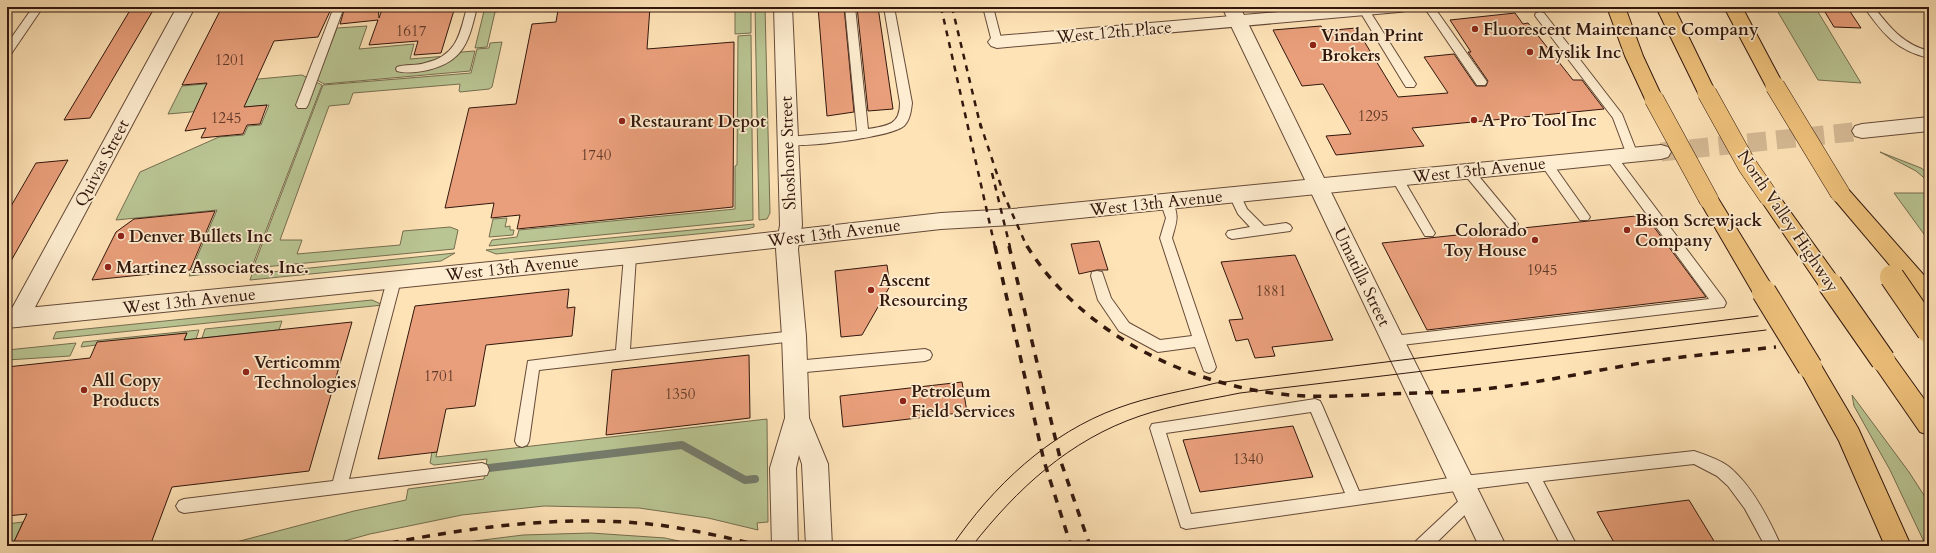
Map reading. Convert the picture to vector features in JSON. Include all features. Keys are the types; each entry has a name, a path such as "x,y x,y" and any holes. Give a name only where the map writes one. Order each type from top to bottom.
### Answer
{"highway":[{"path":"1616,7 1634,56 1654,99 1709,200 1810,367 1849,436 1898,546"},
{"name":"North Valley Highway","path":"1665,7 1707,93 1744,159 1929,425"},
{"path":"1732,7 1775,86 1840,193 1901,276 1929,331"},
{"path":"1901,276 1929,295"}],"street":[{"name":"Quivas Street","path":"12,318 186,7"},
{"name":"Shoshone Street","path":"783,7 790,225 787,249 794,336 797,418 783,468 786,546"},
{"name":"West 12th Place","path":"997,42 1234,14 1364,10 1399,7"},
{"name":"Umatilla Street","path":"1234,14 1493,546"},
{"path":"1862,131 1929,124"},
{"name":"West 13th Avenue","path":"12,318 630,256 933,221 1012,217 1661,152"},
{"name":"Shoshone Street","path":"797,418 815,464 819,546"}],"lane":[{"path":"7,52 38,7"},
{"path":"302,105 339,7"},
{"path":"401,69 430,66 445,60 456,51 463,40 472,7"},
{"path":"850,7 863,134"},
{"path":"788,141 883,132 900,124 906,112 906,103 889,7"},
{"path":"988,7 997,42"},
{"path":"1429,7 1481,82"},
{"path":"1869,7 1893,38 1909,49 1929,55"},
{"path":"1364,10 1410,84"},
{"path":"1540,15 1618,117 1632,154"},
{"path":"1393,341 1719,303 1610,157"},
{"path":"1546,163 1584,217"},
{"path":"1468,171 1512,224"},
{"path":"1398,178 1429,233"},
{"path":"1235,195 1242,211 1261,231"},
{"path":"1166,201 1172,218 1166,238 1209,367"},
{"path":"1232,234 1286,228"},
{"path":"623,355 630,256"},
{"path":"1097,276 1105,300 1124,326 1158,346 1200,341"},
{"path":"339,488 394,280"},
{"path":"522,441 533,365 794,336"},
{"path":"795,367 925,354"},
{"path":"1355,499 1315,406 1157,428 1186,522 1355,499 1467,492 1532,475 1682,457 1694,457 1708,461 1721,468 1732,477 1773,546"},
{"path":"184,506 482,470"},
{"path":"1532,475 1569,546"},
{"path":"1422,546 1467,492"}],"green space":[{"path":"485,7 509,7 508,10 495,12 487,47 475,48"},
{"path":"735,7 751,7 751,33 735,34"},
{"path":"755,7 765,7 770,213 767,219 759,220"},
{"path":"1775,7 1815,7 1861,83 1818,80"},
{"path":"367,26 359,49 414,44 410,59 447,56 448,53 475,51 470,71 324,84 317,80 337,28"},
{"path":"751,35 753,220 489,246 492,240 517,237 519,230 735,209 735,166 737,165 738,36"},
{"path":"502,42 492,87 489,89 460,92 460,84 353,93 349,104 329,106 280,240 302,240 297,254 400,245 403,231 450,227 458,230 454,249 253,268 323,85 471,73 477,49 489,48 490,43"},
{"path":"302,75 322,85 251,269 189,276 217,210 116,220 140,172 219,137 244,135 248,126 261,125 269,105 168,114 182,86"},
{"path":"1880,152 1921,168 1929,174 1929,182 1916,171"},
{"path":"1894,193 1929,193 1929,241"},
{"path":"507,218 505,227 510,226 510,230 514,230 513,235 489,237 493,219"},
{"path":"754,224 754,227 747,229 496,254 486,250"},
{"path":"455,253 441,261 250,280 252,274"},
{"path":"372,300 383,305 53,339 56,332"},
{"path":"282,321 279,330 202,338 205,329"},
{"path":"199,330 196,339 184,340 187,333 81,347 83,342"},
{"path":"76,343 70,356 7,360 7,350"},
{"path":"1852,395 1909,472 1929,503 1929,546 1926,546 1890,470 1854,406"},
{"path":"767,419 768,522 757,523 758,530 708,518 639,508 544,506 462,515 370,534 326,546 221,546 354,511 406,500 408,489 484,479 487,459 434,465 430,463 432,452 437,452 436,457"},
{"path":"23,522 12,546 7,546 7,524"},
{"path":"591,533 665,538 701,546 435,546 523,535"}],"building":[{"path":"132,7 155,7 90,118 64,120"},
{"path":"222,7 332,7 318,37 274,41 244,107 267,105 260,124 247,125 243,134 201,138 206,128 185,131 207,83 182,85"},
{"path":"345,7 378,7 379,18 383,7 455,7 441,53 414,55 418,41 369,45 378,20 340,24"},
{"path":"594,7 650,7 647,49 734,42 733,207 517,229 520,215 491,218 494,203 445,208 469,108 516,104 532,24 556,22 558,10"},
{"path":"818,7 844,7 854,112 827,116"},
{"path":"857,7 878,7 893,109 868,111"},
{"path":"1822,7 1847,7 1861,28 1834,27"},
{"path":"1515,13 1523,24 1528,23 1573,80 1582,80 1604,109 1412,128 1424,146 1336,155 1326,136 1351,134 1323,84 1302,86 1273,30 1321,26 1324,31 1356,28 1398,97 1448,93 1424,57 1454,54 1476,86 1486,86 1488,81 1468,52 1471,52 1450,20"},
{"path":"68,160 7,268 7,213 36,163"},
{"path":"215,211 190,270 92,280 116,232 134,219"},
{"path":"1645,215 1706,297 1427,330 1382,243"},
{"path":"1099,241 1108,270 1097,270 1079,274 1071,244"},
{"path":"1295,255 1333,340 1272,347 1275,356 1255,358 1248,339 1236,341 1229,320 1243,319 1221,262"},
{"path":"887,265 890,286 862,335 841,337 835,271"},
{"path":"569,289 567,308 575,307 572,336 486,345 475,406 446,409 437,452 378,459 415,306"},
{"path":"352,322 309,471 172,487 150,546 12,546 27,514 7,516 7,367 90,358 97,342 187,333 184,340"},
{"path":"749,355 750,418 606,435 612,370"},
{"path":"962,382 967,412 843,427 840,396"},
{"path":"1293,426 1313,477 1200,492 1183,440"},
{"path":"1689,500 1717,546 1616,546 1597,512"}],"waterway":[{"path":"489,468 682,445 745,480 755,479"}],"tunnel":[{"path":"1661,152 1862,131"}],"tram line":[{"path":"952,546 968,524 1004,483 1024,464 1046,447 1093,419 1118,408 1142,400 1216,383 1758,316"},
{"path":"972,546 989,525 1026,486 1068,453 1090,438 1114,426 1164,409 1240,393 1766,330"}],"railway":[{"path":"941,7 995,247"},
{"path":"952,7 981,128"},
{"path":"980,123 1004,195 1027,247"},
{"path":"992,173 1010,247"},
{"path":"995,246 1044,461 1071,546"},
{"path":"1009,246 1061,462 1090,546"},
{"path":"1027,246 1051,279 1080,308 1112,333 1148,354 1186,371 1226,384 1267,392 1307,396 1327,396 1480,389 1537,382 1668,359 1776,347"},
{"path":"375,546 483,528 520,524 593,521 630,522 666,526 761,546"}],"place":[{"name":"Fluorescent Maintenance Company","path":"1475,29"},
{"name":"Vindan Print Brokers","path":"1313,45"},
{"name":"Myslik Inc","path":"1530,52"},
{"name":"A Pro Tool Inc","path":"1474,120"},
{"name":"Restaurant Depot","path":"622,121"},
{"name":"Bison Screwjack Company","path":"1627,230"},
{"name":"Denver Bullets Inc","path":"121,236"},
{"name":"Colorado Toy House","path":"1535,240"},
{"name":"Martinez Associates, Inc.","path":"108,267"},
{"name":"Ascent Resourcing","path":"871,290"},
{"name":"Verticomm Technologies","path":"246,372"},
{"name":"All Copy Products","path":"84,390"},
{"name":"Petroleum Field Services","path":"903,401"}]}
